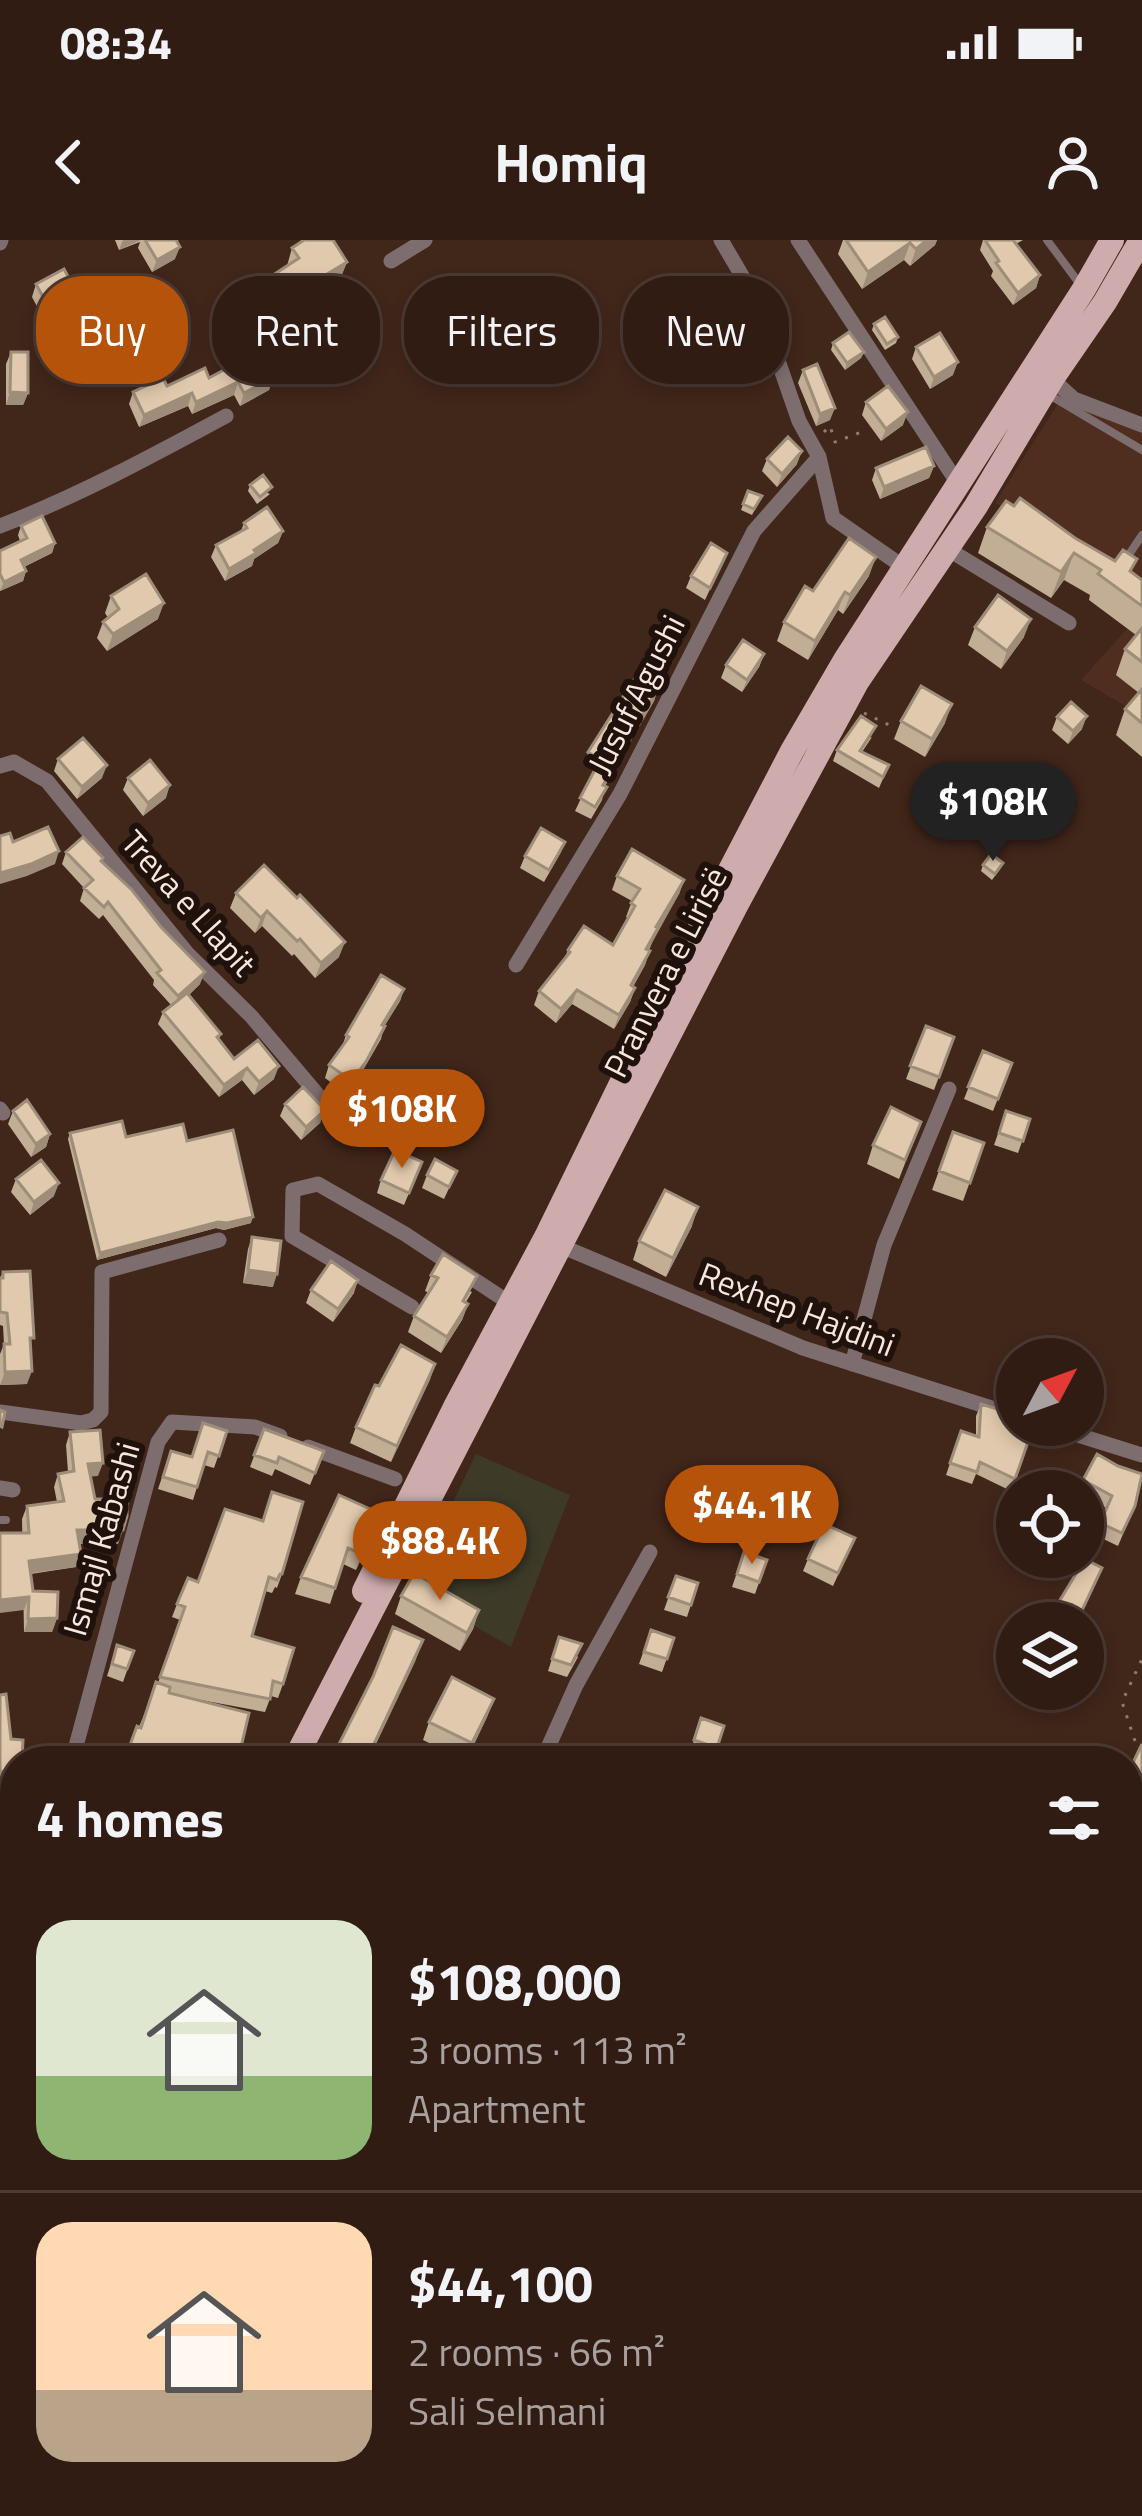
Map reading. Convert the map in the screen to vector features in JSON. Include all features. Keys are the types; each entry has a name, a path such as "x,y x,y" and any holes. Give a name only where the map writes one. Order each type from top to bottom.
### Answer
{"main road":[{"name":"Pranvera e Lirisë","path":"286,1746 792,751 1112,240"},
{"name":"Pranvera e Lirisë","path":"302,1746 737,904 857,682 976,506 1141,240"}],"street":[{"path":"391,261 425,240"},
{"path":"721,240 758,302 799,421 815,451 833,518 904,568"},
{"path":"798,240 958,485"},
{"path":"1048,386 1142,425"},
{"path":"0,526 64,500 226,416"},
{"name":"Jusuf Agushi","path":"516,965 620,794 754,531 815,451"},
{"path":"946,548 1069,622"},
{"name":"Treva e Llapit","path":"0,766 14,762 47,781 187,953 251,1016 323,1101"},
{"path":"852,1364 884,1245 949,1089"},
{"path":"412,1307 292,1236 293,1190 318,1184 511,1304"},
{"path":"0,1412 81,1423 93,1420 101,1412 102,1272 219,1240"},
{"name":"Rexhep Hajdini","path":"561,1246 803,1348 996,1409"},
{"name":"Ismajl Kabashi","path":"76,1746 158,1442 172,1422 255,1426 394,1479"},
{"path":"1104,1443 1142,1455"},
{"path":"549,1746 576,1685 650,1552"}],"lane":[{"path":"1047,240 1084,289"},
{"path":"1048,386 1142,450"},
{"path":"1124,562 1142,535"}],"path":[{"path":"815,451 830,427 835,442 868,430"},
{"path":"846,704 891,726"},
{"path":"1135,1742 1122,1702 1142,1659"}],"shaded area":[{"path":"1064,394 1142,428 1142,581 995,503"},
{"path":"1142,612 1142,716 1081,680"},
{"path":"476,1454 570,1495 511,1647 411,1589"}],"building":[{"path":"145,240 176,240 180,247 157,260"},
{"path":"304,240 333,240 347,262 324,276 272,276 299,258 292,248"},
{"path":"846,240 927,240 916,249 910,243 868,272"},
{"path":"985,240 1013,240 1040,275 1018,293"},
{"path":"885,317 898,337 887,344 874,324"},
{"path":"849,332 864,352 847,363 833,343"},
{"path":"940,333 958,362 934,377 916,347"},
{"path":"11,352 28,352 28,393 10,392"},
{"path":"817,364 835,408 820,414 803,370"},
{"path":"205,368 212,384 234,384 196,402 192,393 144,415 133,392 150,384 188,384 188,376"},
{"path":"239,384 260,384 244,393"},
{"path":"888,386 908,412 886,429 866,402"},
{"path":"788,437 802,451 782,474 767,459"},
{"path":"926,447 934,466 884,487 876,468"},
{"path":"263,475 272,487 260,497 250,485"},
{"path":"748,491 762,496 754,509 743,504"},
{"path":"1020,498 1115,561 1123,550 1137,559 1130,571 1142,580 1142,606 1074,553 1061,572 987,527 1006,501 1014,506"},
{"path":"267,507 283,531 229,569 216,545 247,528 244,523"},
{"path":"42,516 55,543 21,560 26,571 4,582 0,551 27,538 21,526"},
{"path":"849,538 876,557 850,595 845,592 815,641 784,622 805,586 813,591"},
{"path":"711,543 727,553 710,588 691,576"},
{"path":"146,574 164,603 113,634 103,622 119,609 111,596"},
{"path":"998,595 1031,619 1007,651 975,627"},
{"path":"1142,628 1142,662 1125,649"},
{"path":"743,640 764,654 747,680 726,665"},
{"path":"637,675 658,688 595,807 580,798 600,760 588,752"},
{"path":"921,686 952,704 932,739 901,721"},
{"path":"1142,689 1142,723 1125,709"},
{"path":"1071,702 1087,716 1073,731 1057,717"},
{"path":"861,716 876,726 860,751 889,765 883,777 837,750"},
{"path":"83,738 107,765 82,787 58,759"},
{"path":"150,760 170,785 148,803 128,778"},
{"path":"48,827 59,851 0,873 0,836 10,833 13,842"},
{"path":"541,828 565,842 549,870 525,856"},
{"path":"83,837 205,972 178,996 108,902 104,907 84,888 93,880 66,852"},
{"path":"632,849 684,880 656,927 646,949 650,951 631,985 635,988 619,1015 577,990 561,1009 539,991 584,926 613,945 640,889 617,876"},
{"path":"991,854 1003,863 995,874 983,865"},
{"path":"264,865 345,942 321,963 267,911 261,918 236,893"},
{"path":"381,975 404,989 352,1081 329,1065"},
{"path":"187,993 221,1034 217,1037 234,1059 258,1040 279,1066 259,1082 247,1068 224,1085 163,1012"},
{"path":"926,1026 954,1037 939,1077 910,1066"},
{"path":"983,1051 1012,1063 998,1099 968,1087"},
{"path":"303,1087 325,1110 306,1127 285,1104"},
{"path":"27,1100 50,1134 36,1144 13,1111"},
{"path":"891,1107 921,1122 905,1160 873,1145"},
{"path":"1006,1111 1030,1119 1023,1141 999,1133"},
{"path":"122,1121 126,1137 183,1124 187,1141 233,1130 253,1217 100,1253 70,1133"},
{"path":"953,1132 984,1143 970,1183 939,1171"},
{"path":"395,1150 422,1162 409,1193 381,1180"},
{"path":"435,1159 457,1171 449,1187 427,1175"},
{"path":"41,1160 59,1183 34,1202 16,1179"},
{"path":"665,1190 698,1207 673,1258 639,1241"},
{"path":"252,1237 281,1241 277,1274 248,1270"},
{"path":"443,1254 477,1276 463,1301 468,1304 447,1337 414,1316 438,1278 431,1275"},
{"path":"331,1261 358,1280 338,1309 311,1290"},
{"path":"30,1271 32,1371 5,1372 4,1344 10,1344 7,1313 0,1312 0,1278 3,1272"},
{"path":"401,1345 435,1364 397,1446 356,1427"},
{"path":"981,1404 996,1409 996,1446 1027,1446 1018,1470 996,1470 980,1462 977,1472 950,1463 961,1431 979,1437"},
{"path":"203,1423 227,1431 219,1456 208,1452 197,1487 163,1477 171,1451 192,1457"},
{"path":"264,1429 324,1451 315,1473 279,1457 277,1463 254,1455"},
{"path":"100,1430 103,1463 88,1464 95,1499 127,1499 123,1530 77,1530 81,1554 29,1561 33,1591 58,1592 57,1618 28,1619 29,1597 0,1600 0,1533 29,1533 27,1506 64,1501 58,1474 74,1471 70,1432"},
{"path":"1097,1454 1142,1474 1135,1506 1122,1533 1104,1525 1112,1496 1104,1492 1104,1470 1088,1470"},
{"path":"272,1492 303,1502 282,1574 277,1580 269,1577 252,1636 294,1648 283,1684 273,1681 270,1699 160,1677 185,1607 177,1604 188,1578 198,1582 225,1509 263,1521"},
{"path":"339,1495 381,1514 362,1554 348,1548 335,1588 301,1577"},
{"path":"824,1524 855,1538 838,1573 808,1559"},
{"path":"744,1552 767,1560 759,1582 737,1574"},
{"path":"414,1573 479,1610 467,1633 401,1596"},
{"path":"676,1576 698,1583 691,1605 668,1597"},
{"path":"1073,1578 1097,1578 1086,1602 1059,1602"},
{"path":"393,1627 423,1640 373,1746 338,1746"},
{"path":"651,1630 674,1638 667,1659 644,1652"},
{"path":"559,1637 582,1644 571,1665 552,1659"},
{"path":"117,1645 134,1651 127,1669 112,1664"},
{"path":"452,1677 494,1699 472,1743 429,1722"},
{"path":"156,1682 170,1687 169,1693 249,1713 241,1746 130,1746 137,1726 141,1728"},
{"path":"6,1694 11,1739 23,1740 23,1746 0,1746 0,1695"},
{"path":"701,1718 724,1726 718,1746 694,1740"}]}
